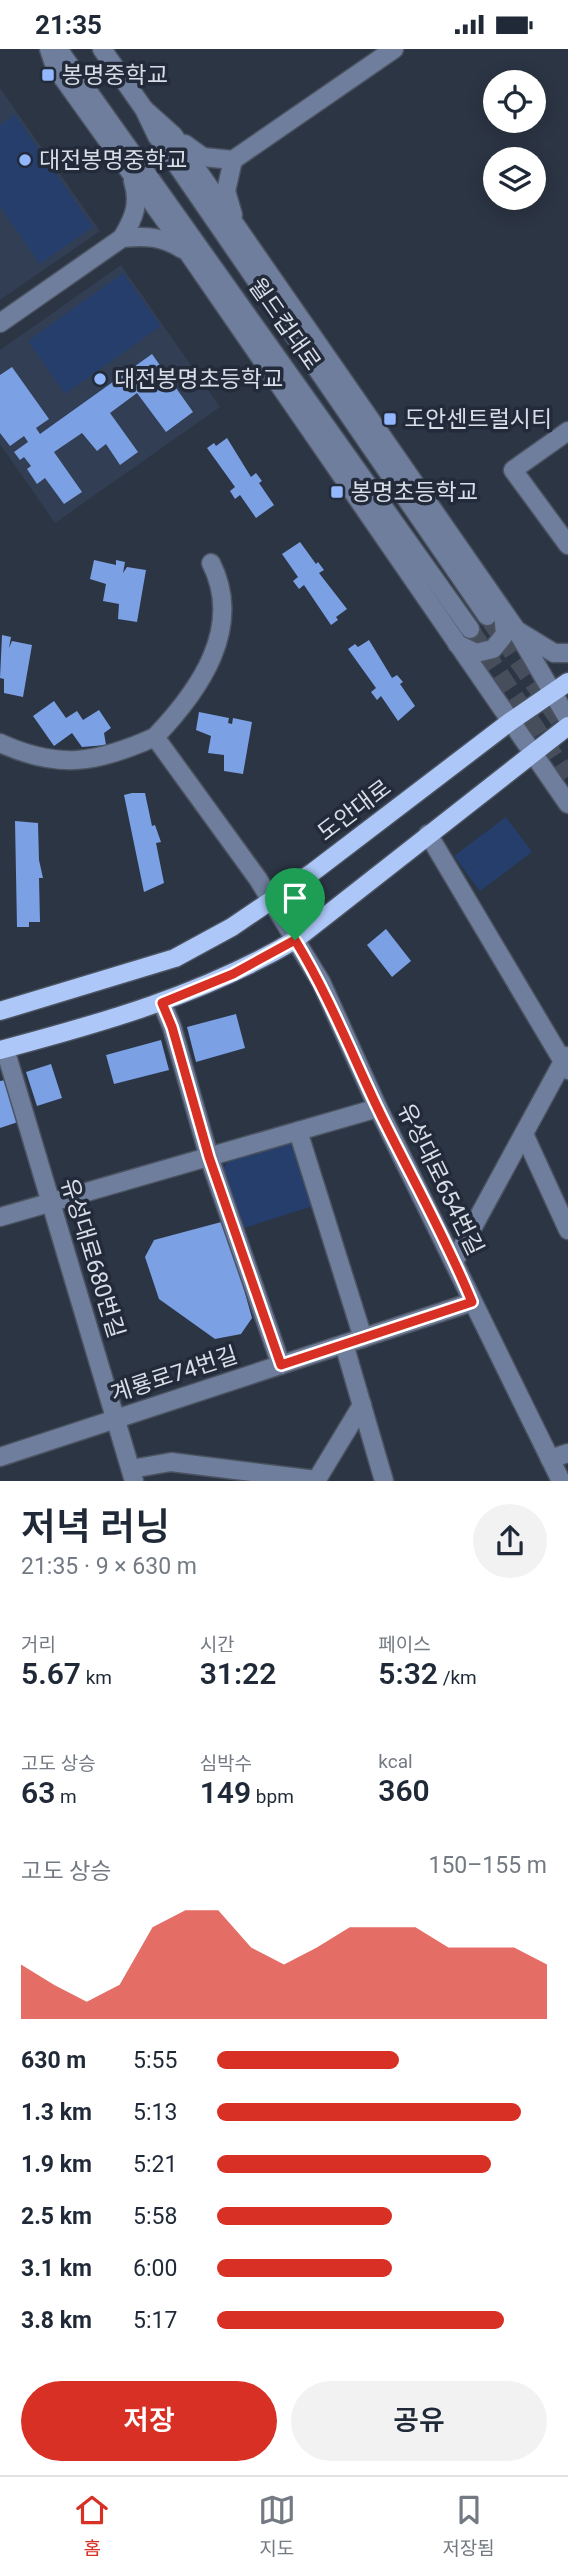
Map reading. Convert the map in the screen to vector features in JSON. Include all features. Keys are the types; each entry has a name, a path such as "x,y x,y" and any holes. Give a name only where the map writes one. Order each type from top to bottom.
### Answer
{"main road":[{"name":"도안대로","path":"0,1011 175,958 272,902 511,721 568,682"},
{"path":"3,1050 162,1003 233,974 295,940 531,752 568,726"}],"street":[{"path":"49,49 55,67 189,254 568,804"},
{"name":"월드컵대로","path":"58,49 470,629"},
{"path":"102,49 144,109 157,136 493,611 506,624 500,643 493,649 476,653 454,641"},
{"path":"144,109 203,157 233,160 394,49"},
{"path":"173,135 493,611 554,653 568,653"},
{"path":"233,160 226,191 237,231"},
{"path":"0,323 122,238 134,217 138,197 130,173"},
{"path":"122,238 149,235 169,241 189,254"},
{"path":"568,432 513,470 568,545"},
{"path":"0,743 27,755 68,762 114,756 155,737 202,681 213,656 222,620 222,585 211,563"},
{"path":"515,628 568,719"},
{"name":"유성대로654번길","path":"155,737 272,902 321,982 378,1108 455,1260 472,1302 561,1481"},
{"path":"428,834 567,1061 455,1260"},
{"path":"162,1003 172,1027 209,1157 281,1365"},
{"name":"유성대로680번길","path":"3,1050 132,1475"},
{"path":"0,1217 378,1108"},
{"path":"298,1131 363,1338"},
{"path":"524,1134 568,1230"},
{"name":"계룡로74번길","path":"0,1457 472,1302"},
{"path":"344,1344 384,1481"},
{"path":"132,1475 171,1462 316,1481 362,1405"},
{"path":"550,1459 568,1453"}],"shaded area":[{"name":"대전봉명중학교","path":"0,88 100,231 0,300"},
{"name":"대전봉명중학교","path":"15,115 93,227 40,264 0,207 0,125"},
{"name":"대전봉명초등학교","path":"121,265 220,407 55,523 0,444 0,350"},
{"path":"123,273 161,326 65,394 28,341"},
{"path":"506,817 532,852 480,891 454,856"},
{"path":"288,1142 296,1145 316,1205 241,1229 222,1171 230,1158"}],"building":[{"path":"152,354 193,412 166,432 137,393 110,413 138,452 120,465 106,444 97,451 82,433 54,452 82,492 64,504 45,478 37,484 27,469 31,466 24,457 20,460 14,452 28,442 24,436 10,446 0,433 0,375 12,367 49,419 36,428 40,434"},
{"path":"227,438 251,477 256,473 262,481 259,483 274,505 256,518 240,495 235,499 230,491 235,487 207,448 214,443 216,446"},
{"path":"300,542 316,564 318,562 324,570 319,573 347,609 336,617 338,620 331,625 304,585 299,589 293,581 298,577 282,554"},
{"path":"94,560 116,565 116,560 125,562 123,573 127,567 146,570 137,622 118,619 119,604 103,601 106,584 90,579"},
{"path":"2,635 11,637 9,648 12,641 32,645 23,697 4,693 4,679 0,678"},
{"path":"369,640 392,678 397,675 403,682 400,684 415,706 398,721 381,696 377,700 371,692 376,688 348,649 355,644 358,647"},
{"path":"54,701 66,718 77,711 83,720 99,710 111,728 104,733 106,745 82,747 72,733 54,746 33,716"},
{"path":"199,712 229,718 228,723 232,724 233,718 252,722 243,774 224,771 224,755 208,753 211,736 196,730"},
{"path":"145,793 152,826 155,825 161,842 156,843 164,883 144,892 124,795"},
{"path":"15,821 38,823 39,860 43,878 39,878 40,922 29,922 29,927 17,927"},
{"path":"386,929 411,961 392,977 367,945"},
{"path":"236,1014 245,1048 196,1062 187,1027"},
{"path":"161,1040 169,1070 114,1084 106,1055"},
{"path":"51,1064 62,1098 37,1106 26,1072"},
{"path":"6,1080 18,1122 0,1128 0,1081"},
{"path":"225,1221 252,1318 241,1334 215,1339 159,1299 145,1257 154,1240"}],"tunnel":[{"path":"487,616 568,733"},
{"path":"470,629 568,777"}],"place":[{"name":"봉명중학교","path":"48,75"},
{"name":"대전봉명중학교","path":"25,160"},
{"name":"대전봉명초등학교","path":"100,379"},
{"name":"도안센트럴시티","path":"390,419"},
{"name":"봉명초등학교","path":"337,492"}],"route":[{"path":"295,940 321,982 378,1108 455,1260 472,1302 281,1365 209,1157 172,1027 162,1003 233,974 295,940"}]}
